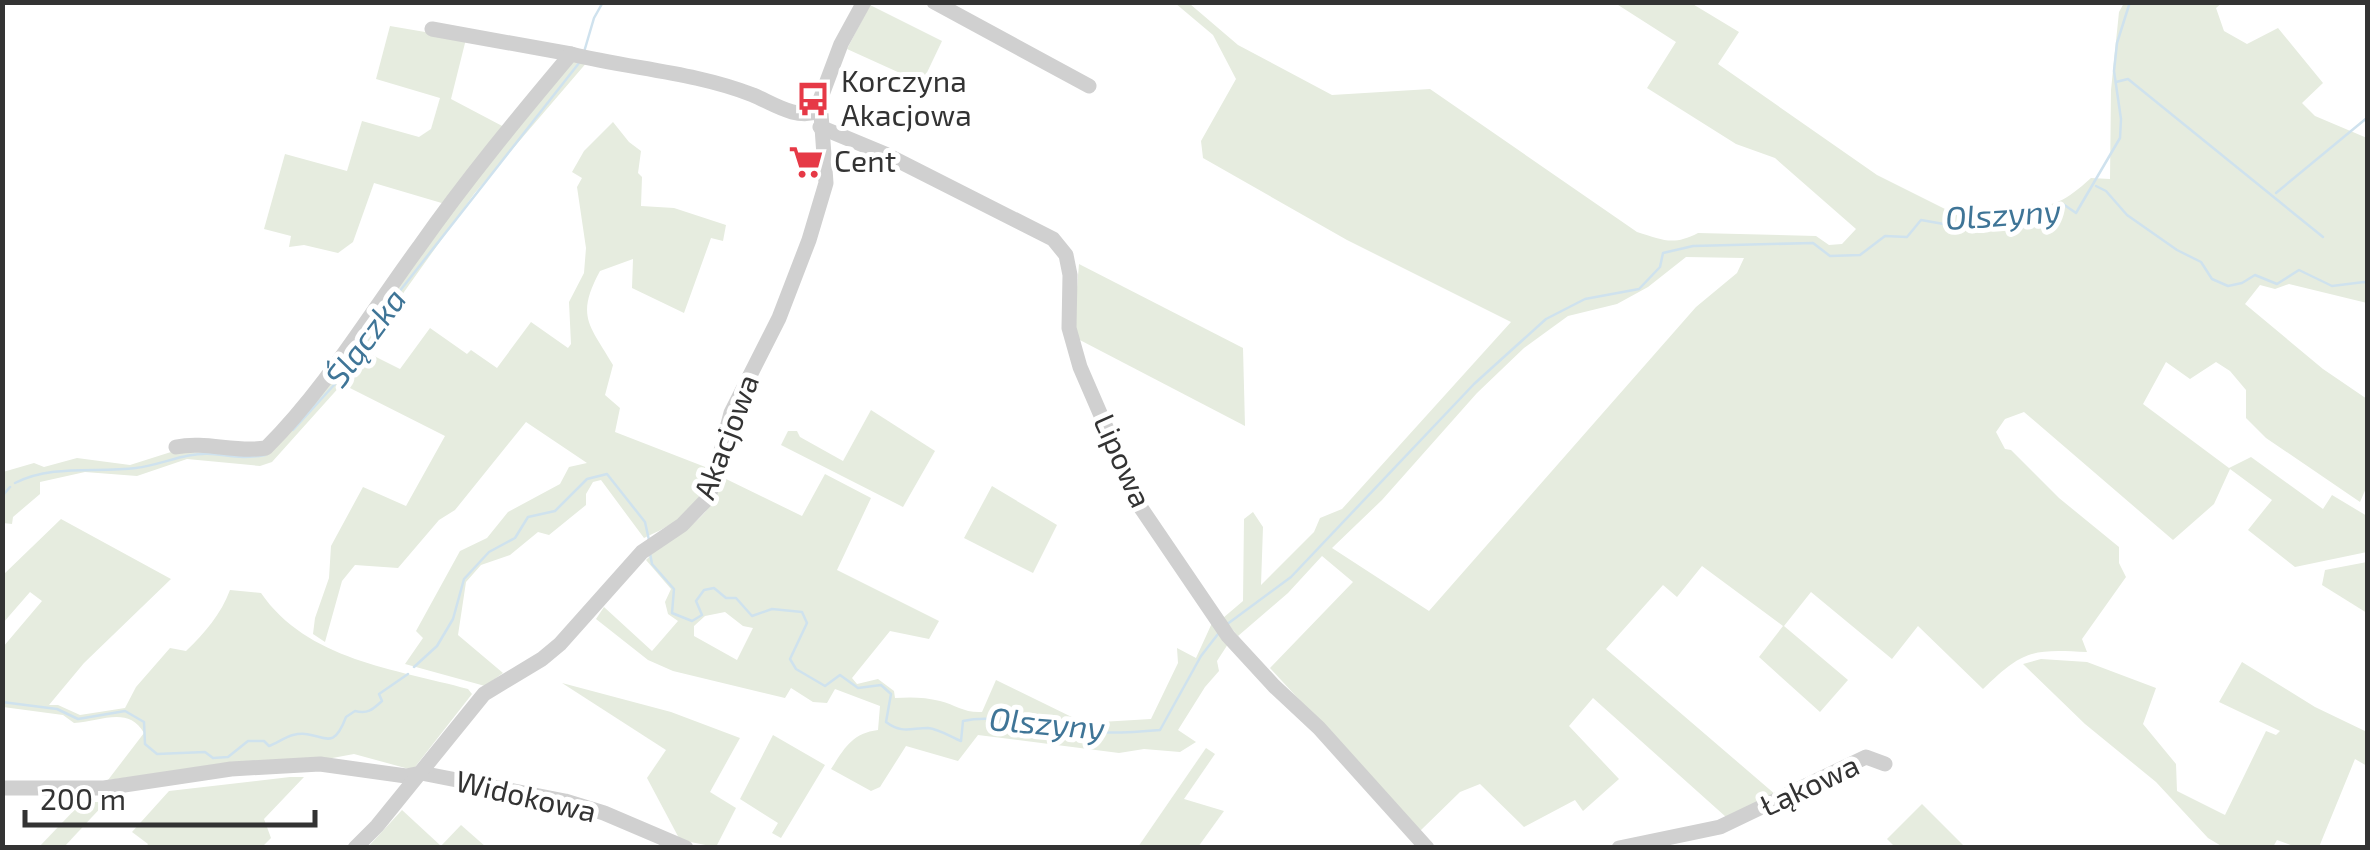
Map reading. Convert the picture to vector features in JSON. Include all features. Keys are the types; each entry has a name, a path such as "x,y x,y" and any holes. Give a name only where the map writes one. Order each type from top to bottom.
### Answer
{"street":[{"name":"Akacjowa","path":"355,848 484,694 560,644 648,547 698,511 715,484 731,413 786,301 820,206 827,168 819,119 824,84 864,2"},
{"path":"934,2 1089,86"},
{"name":"Lipowa","path":"432,29 711,80 819,119 1054,239 1066,255 1070,275 1069,328 1080,367 1141,508 1228,636 1426,848"},
{"path":"176,447 195,443 266,448 328,378 361,326 476,169 571,54"},
{"name":"Łąkowa","path":"1619,848 1720,826 1866,757 1885,764"},
{"name":"Widokowa","path":"2,788 104,788 231,770 320,764 406,776 421,773 566,801 686,848"}],"shaded area":[{"path":"1175,3 1190,4 1238,45 1332,95 1430,89 1637,232 1668,240 1698,233 1816,236 1829,245 1842,244 1856,229 1775,158 1736,144 1647,88 1676,42 1615,3 1691,3 1739,32 1718,64 1877,175 1965,219 2004,209 2050,204 2091,178 2110,179 2111,90 2119,12 2124,3 2222,3 2216,8 2224,31 2247,44 2278,28 2323,83 2302,103 2315,116 2367,138 2367,303 2289,284 2275,289 2260,285 2245,304 2323,369 2367,399 2367,486 2360,502 2266,438 2246,418 2246,390 2216,362 2190,379 2166,362 2143,404 2229,468 2251,457 2323,509 2332,495 2367,516 2367,552 2295,567 2248,530 2272,500 2230,469 2214,504 2173,540 2024,412 2005,419 1996,432 2005,449 2011,450 2059,498 2119,547 2119,563 2126,577 2082,639 2087,652 2029,655 2008,666 1983,689 1918,626 1892,659 1811,592 1784,626 1848,680 1820,712 1759,657 1783,626 1702,566 1677,597 1663,585 1606,649 1776,795 1726,817 1593,698 1569,726 1619,779 1583,811 1575,800 1524,827 1480,784 1460,792 1420,831 1270,668 1353,582 1322,556 1288,593 1238,636 1223,618 1243,601 1244,519 1253,512 1263,527 1261,585 1314,532 1320,518 1342,509 1511,322 1347,240 1203,158 1201,141 1236,79 1213,35","holes":["1686,257 1744,258 1737,273 1696,307 1429,611 1332,548 1382,500 1477,393 1524,348 1568,316 1617,304 1648,287"]},
{"path":"870,5 942,41 922,83 847,49"},
{"path":"390,26 466,39 451,99 506,128 445,204 374,183 353,242 338,253 304,245 289,247 291,236 264,229 285,154 347,171 362,121 419,137 431,129 440,98 376,79"},
{"path":"569,61 588,61 474,194 404,292 400,300 403,308 393,306 366,352 400,369 430,328 467,354 471,350 497,368 531,322 568,348 569,302 584,273 586,248 577,187 582,178 572,172 584,151 613,122 641,151 641,206 674,208 726,225 723,241 711,238 684,313 632,288 633,259 600,271 587,310 592,330 613,365 605,395 620,408 615,432 713,470 687,512 644,538 601,480 593,482 586,494 586,505 549,535 538,532 510,555 481,565 466,582 458,635 503,673 485,686 405,664 423,638 416,631 460,551 487,538 508,512 560,484 569,467 587,463 526,422 455,510 439,520 398,568 355,565 342,581 325,642 313,634 329,578 331,546 363,487 406,506 445,436 342,384 272,462 260,466 187,459 137,476 85,472 40,482 40,494 13,517 12,524 3,523 3,472 34,463 44,467 77,458 130,465 171,452 263,453"},
{"path":"1079,264 1243,348 1245,426 1076,338"},
{"path":"871,410 935,451 903,507 781,445 788,431 797,431 800,437 843,461"},
{"path":"825,474 871,498 837,570 939,621 929,639 890,631 852,678 857,684 878,679 894,691 895,698 929,699 982,712 996,680 1084,723 1151,719 1178,663 1177,648 1196,658 1212,623 1228,644 1217,661 1219,671 1178,730 1196,742 1180,752 1144,749 1119,753 978,735 958,761 906,746 880,787 871,791 831,769 855,738 878,730 880,706 835,689 827,703 813,702 791,688 785,698 673,671 648,660 596,619 604,607 652,651 678,621 668,614 665,602 671,589 646,560 699,519 724,478 802,516","holes":["725,612 743,626 753,628 737,660 694,636 694,626 705,616"]},
{"path":"992,486 1057,525 1033,573 964,538"},
{"path":"61,519 171,579 84,663 49,705 80,715 125,708 136,687 170,648 186,651 200,637 230,590 261,593 280,616 327,648 383,668 468,689 472,694 415,767 409,769 354,754 327,759 255,761 108,780 144,733 130,719 113,717 74,723 63,715 3,707 3,647 42,601 30,592 3,623 3,575"},
{"path":"2368,562 2367,613 2322,585 2325,570"},
{"path":"2041,659 2087,662 2156,688 2143,724 2176,764 2177,791 2225,815 2266,731 2276,735 2280,731 2219,702 2242,662 2315,707 2367,732 2367,766 2355,759 2319,847 2296,847 2277,840 2273,847 2223,847 2208,838 2156,782 2085,724 2023,664"},
{"path":"562,683 671,712 740,738 710,792 736,808 716,847 680,840 647,778 666,750"},
{"path":"773,735 825,765 781,838 772,833 778,823 740,799"},
{"path":"1206,748 1215,754 1184,799 1224,811 1198,847 1138,847"},
{"path":"304,777 264,819 271,838 262,847 146,847 148,844 132,832 169,791"},
{"path":"82,802 106,802 64,847 39,847"},
{"path":"1922,804 1965,847 1895,847 1887,839"},
{"path":"402,810 441,846 461,825 486,847 367,848"}],"waterway":[{"name":"Ślączka","path":"584,52 603,2"},
{"name":"Olszyny","path":"1226,625 1291,577 1474,384 1546,319 1585,299 1639,289 1660,267 1663,253 1693,246 1813,243 1830,256 1860,255 1885,236 1907,237 1921,220 1955,226 1994,223 2018,212 2046,215 2063,204 2076,213 2120,138 2114,71 2117,43 2130,2"},
{"name":"Ślączka","path":"293,430 355,362 377,320 579,63"},
{"path":"2116,82 2128,79 2323,237"},
{"path":"2276,193 2368,117"},
{"path":"2096,186 2106,191 2127,215 2201,262 2212,279 2228,286 2255,275 2277,284 2299,270 2332,286 2368,284"},
{"name":"Ślączka","path":"15,483 44,473 136,468 192,455 265,455"},
{"name":"Olszyny","path":"414,667 437,646 453,619 464,579 489,552 515,538 528,517 555,511 587,479 607,474 645,522 649,540"},
{"name":"Ślączka","path":"2,510 4,494 10,487"},
{"name":"Olszyny","path":"650,553 652,564 674,589 672,613 692,621 702,615 696,601 704,590 714,588 726,598 736,598 752,616 772,609 802,612 807,623 790,659 796,669 825,686 840,675 858,688 881,685 891,694 886,722 902,729 932,729 961,741 963,721 975,719 1089,732 1160,730 1201,656 1218,634"},
{"name":"Olszyny","path":"2,702 57,709 78,719 125,711 144,722 145,744 157,754 205,752 213,758 228,757 248,741 264,741 269,746 293,735 335,736 346,717 355,711 372,709 382,701 379,694 408,674"}],"place":[{"name":"Korczyna Akacjowa","path":"813,99"},
{"name":"Cent","path":"806,162"}]}
